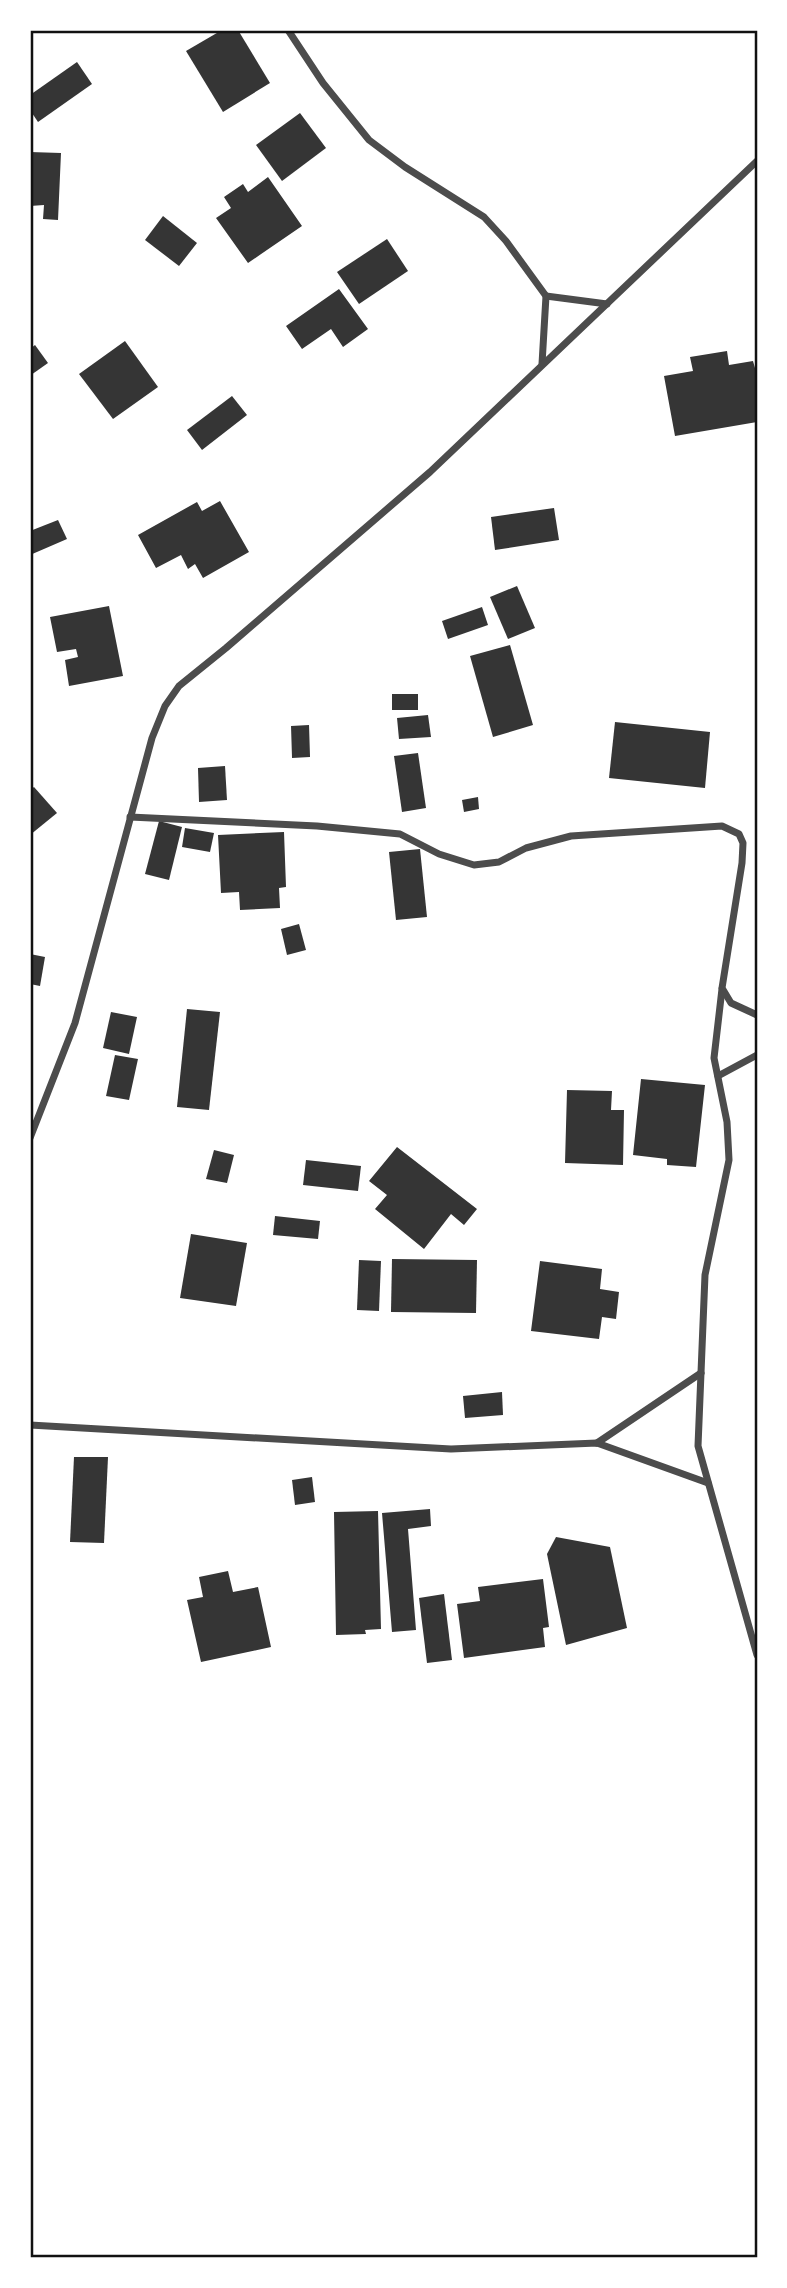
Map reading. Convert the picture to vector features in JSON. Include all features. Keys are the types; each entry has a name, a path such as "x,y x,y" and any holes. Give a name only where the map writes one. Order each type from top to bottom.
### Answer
{"street":[{"path":"288,30 323,83 369,141 484,217 506,241 546,296 542,365"},
{"path":"30,1138 75,1023 152,738 179,685 226,648 430,472 757,161"},
{"path":"546,296 607,304"},
{"path":"130,817 317,826 400,834 439,854 474,864 499,862 526,848 570,836 722,826 738,834 743,843 742,863 714,1058 727,1122 729,1160 705,1275 698,1446 757,1655"},
{"path":"722,988 731,1003 757,1016"},
{"path":"718,1076 757,1055"},
{"path":"597,1443 701,1373"},
{"path":"30,1425 451,1449 597,1443 708,1483"}],"building":[{"path":"222,30 238,30 270,83 223,112 186,51"},
{"path":"77,62 92,84 38,122 30,110 30,95"},
{"path":"300,113 326,148 282,181 256,145"},
{"path":"30,152 61,153 58,220 43,219 44,205 30,206"},
{"path":"268,177 302,226 248,263 216,218 231,208 224,197 243,184 248,192"},
{"path":"163,216 197,243 179,266 145,240"},
{"path":"387,239 408,271 359,304 337,272"},
{"path":"339,289 368,329 343,347 331,329 302,349 286,326"},
{"path":"125,341 158,387 113,419 79,374"},
{"path":"35,345 48,363 31,375 30,349"},
{"path":"727,351 729,365 753,361 757,375 757,422 675,436 664,376 693,371 690,357"},
{"path":"232,396 247,415 202,450 187,430"},
{"path":"220,501 249,552 203,578 195,564 188,569 181,555 156,568 138,535 197,502 202,511"},
{"path":"554,508 559,540 495,550 491,517"},
{"path":"58,520 67,539 30,555 30,531"},
{"path":"517,586 535,628 508,639 490,597"},
{"path":"109,606 123,676 69,686 65,660 78,657 76,649 57,652 50,617"},
{"path":"482,607 488,625 448,639 442,621"},
{"path":"510,645 533,725 493,737 470,656"},
{"path":"392,694 418,694 418,710 392,710"},
{"path":"428,715 431,737 399,739 397,718"},
{"path":"615,722 710,732 705,788 609,778"},
{"path":"309,725 310,757 292,758 291,726"},
{"path":"418,753 426,808 402,812 394,756"},
{"path":"225,766 227,800 199,802 198,768"},
{"path":"34,787 57,813 30,835 30,790"},
{"path":"478,797 479,809 464,812 462,800"},
{"path":"159,821 182,827 169,880 145,874"},
{"path":"185,828 214,833 210,852 182,847"},
{"path":"284,832 286,887 279,888 280,908 240,910 239,892 221,893 218,835"},
{"path":"420,849 427,917 396,920 389,852"},
{"path":"299,924 306,950 287,955 281,929"},
{"path":"30,954 45,957 40,986 30,984"},
{"path":"187,1009 220,1012 209,1110 177,1107"},
{"path":"111,1012 137,1017 129,1054 103,1048"},
{"path":"115,1055 138,1059 129,1100 106,1096"},
{"path":"641,1079 705,1085 696,1167 667,1165 667,1159 633,1155"},
{"path":"567,1090 612,1091 611,1110 624,1110 623,1165 565,1163"},
{"path":"397,1147 477,1209 464,1225 451,1214 424,1249 375,1209 387,1195 369,1181"},
{"path":"214,1150 234,1155 227,1183 206,1179"},
{"path":"306,1160 361,1166 358,1191 303,1185"},
{"path":"275,1216 320,1221 318,1239 273,1235"},
{"path":"191,1234 247,1243 236,1306 180,1298"},
{"path":"392,1259 477,1260 476,1313 391,1312"},
{"path":"359,1260 381,1261 379,1311 357,1310"},
{"path":"540,1261 602,1269 600,1289 619,1292 616,1319 602,1317 599,1339 531,1331"},
{"path":"502,1392 503,1415 465,1418 463,1396"},
{"path":"74,1457 108,1457 104,1543 70,1542"},
{"path":"312,1477 315,1502 295,1505 292,1480"},
{"path":"430,1509 431,1526 408,1529 416,1630 392,1632 382,1513"},
{"path":"378,1511 381,1629 365,1630 366,1634 336,1635 334,1512"},
{"path":"556,1537 610,1547 627,1628 566,1645 547,1554"},
{"path":"228,1571 233,1592 258,1587 271,1647 201,1662 187,1600 203,1597 199,1577"},
{"path":"543,1579 549,1627 543,1628 545,1647 464,1658 457,1604 480,1601 478,1587"},
{"path":"444,1594 452,1660 427,1663 419,1598"}]}
